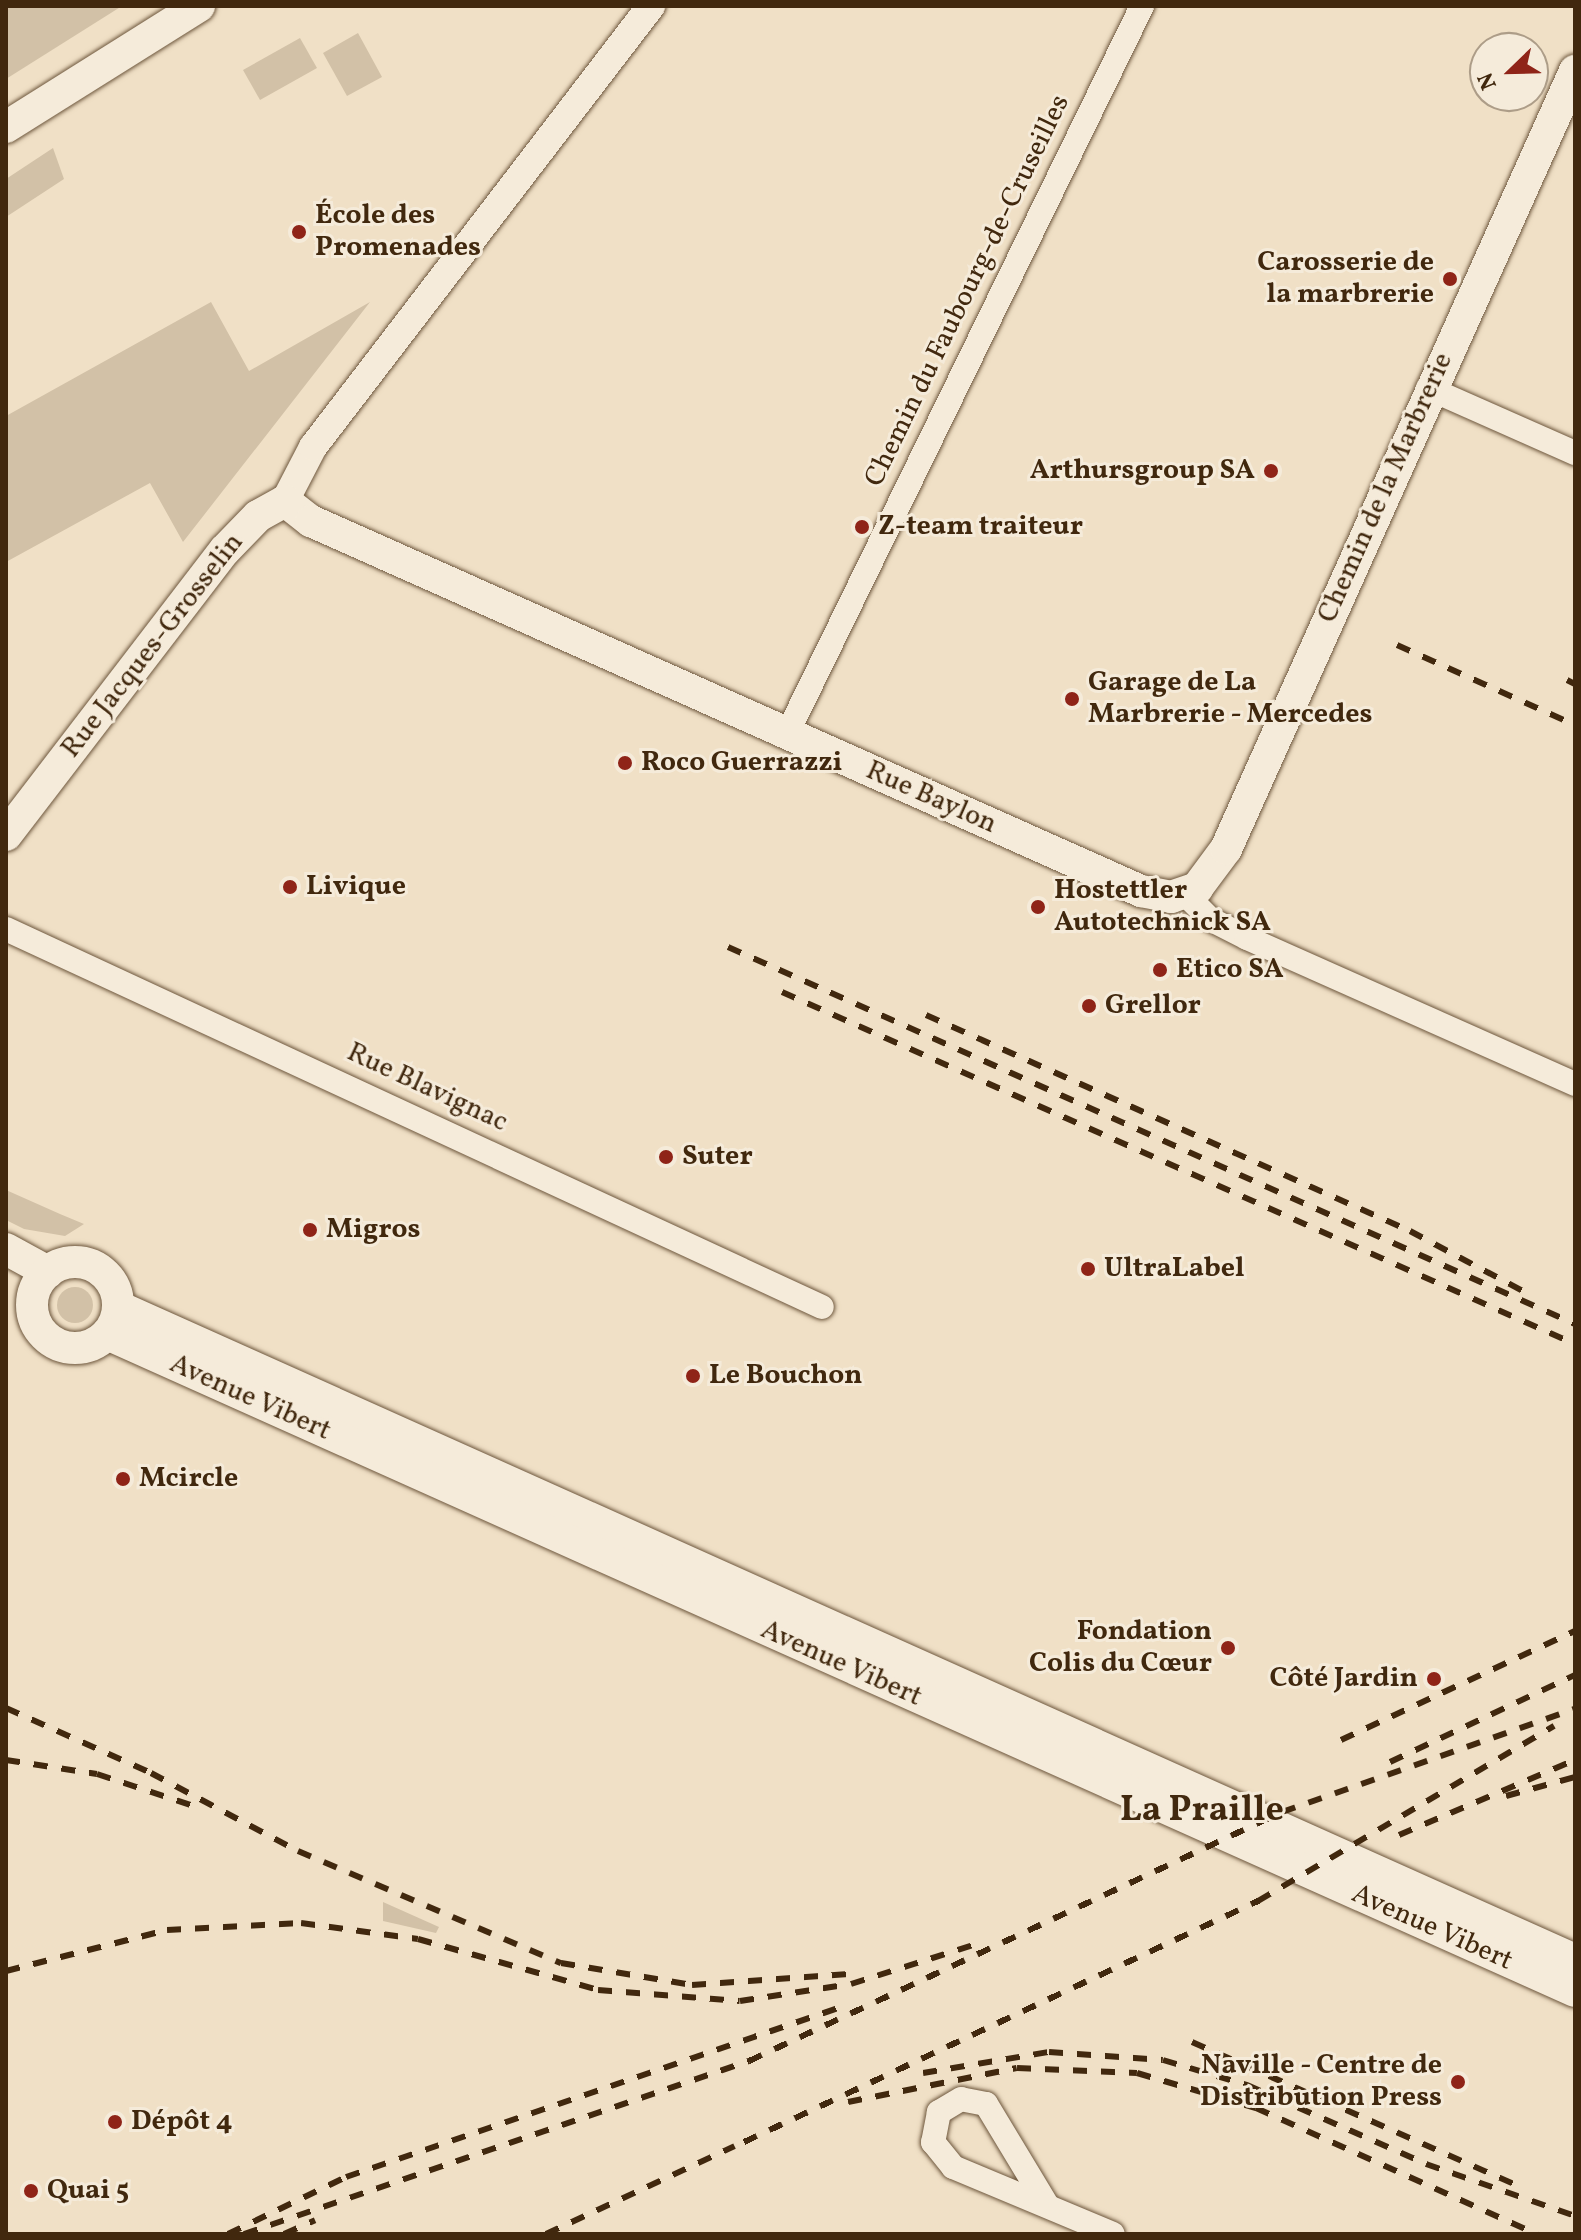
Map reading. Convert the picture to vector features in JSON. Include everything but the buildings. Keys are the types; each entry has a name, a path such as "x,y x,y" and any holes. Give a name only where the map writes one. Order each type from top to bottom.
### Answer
{"main road":[{"path":"6,127 199,6"},
{"name":"Chemin de la Marbrerie","path":"1185,894 1211,875 1226,849 1428,388 1575,71"},
{"name":"Rue Baylon","path":"285,501 311,521 1141,891 1185,894"},
{"name":"Rue Jacques-Grosselin","path":"6,835 225,550 258,516 285,501"},
{"path":"6,1249 48,1272"},
{"path":"70,1262 96,1267 113,1284 113,1320 89,1346 61,1345 39,1328 19,1297 48,1272 70,1262"},
{"name":"Avenue Vibert","path":"113,1320 1575,1960"},
{"name":"Avenue Vibert","path":"113,1320 1575,1991"}],"street":[{"name":"Rue Jacques-Grosselin","path":"285,501 313,447 651,6"},
{"name":"Chemin du Faubourg-de-Cruseilles","path":"787,734 1142,6"},
{"path":"1428,388 1575,453"},
{"path":"1185,894 1210,919 1247,938 1575,1084"},
{"name":"Rue Blavignac","path":"7,930 822,1307"},
{"path":"1047,2205 986,2104 961,2099 939,2112 932,2133 944,2160 1113,2234"}],"shaded area":[{"path":"6,6 122,6 6,79"},
{"path":"358,33 382,77 347,96 323,53"},
{"path":"300,38 317,68 260,100 243,70"},
{"path":"53,148 64,179 6,217 6,179"},
{"path":"211,302 249,371 370,302 183,542 150,483 6,562 6,416"},
{"path":"6,1190 84,1224 65,1236 24,1229 6,1220"},
{"path":"75,1287 88,1292 93,1305 88,1318 75,1323 62,1318 57,1305 62,1292"},
{"path":"383,1902 439,1927 436,1933 383,1921"}],"railway":[{"path":"1397,645 1575,725"},
{"path":"1567,680 1575,684"},
{"path":"728,947 1575,1324"},
{"path":"782,992 1575,1344"},
{"path":"926,1015 1410,1231 1523,1291"},
{"path":"1341,1740 1575,1631"},
{"path":"1390,1762 1575,1675"},
{"path":"6,1708 151,1773 298,1851 561,1963 692,1985 849,1974"},
{"path":"244,2234 749,2061 1282,1812 1575,1709"},
{"path":"744,2142 1258,1901 1554,1726"},
{"path":"6,1760 97,1774 191,1805"},
{"path":"1399,1835 1575,1760"},
{"path":"1506,1796 1575,1777"},
{"path":"6,1971 167,1930 301,1923 418,1939 598,1990 740,2001 851,1984 983,1942"},
{"path":"228,2234 346,2177 847,2005"},
{"path":"1192,2042 1520,2187"},
{"path":"923,2073 1049,2052 1163,2060 1247,2085 1426,2164 1575,2216"},
{"path":"848,2102 1017,2068 1137,2073 1256,2108 1537,2234"},
{"path":"546,2234 735,2146"},
{"path":"284,2234 315,2220"}],"place":[{"name":"École des Promenades","path":"299,232"},
{"name":"Carosserie de la marbrerie","path":"1450,279"},
{"name":"Arthursgroup SA","path":"1271,471"},
{"name":"Z-team traiteur","path":"862,527"},
{"name":"Garage de La Marbrerie - Mercedes","path":"1072,699"},
{"name":"Roco Guerrazzi","path":"625,763"},
{"name":"Livique","path":"290,887"},
{"name":"Hostettler Autotechnick SA","path":"1038,907"},
{"name":"Etico SA","path":"1160,970"},
{"name":"Grellor","path":"1089,1006"},
{"name":"Suter","path":"666,1157"},
{"name":"Migros","path":"310,1230"},
{"name":"UltraLabel","path":"1088,1269"},
{"name":"Le Bouchon","path":"693,1376"},
{"name":"Mcircle","path":"123,1479"},
{"name":"Fondation Colis du Cœur","path":"1228,1648"},
{"name":"Côté Jardin","path":"1434,1679"},
{"name":"Naville - Centre de Distribution Press","path":"1458,2082"},
{"name":"Dépôt 4","path":"115,2122"},
{"name":"Quai 5","path":"31,2191"}],"district":[{"name":"La Praille","path":"1202,1812"}]}
